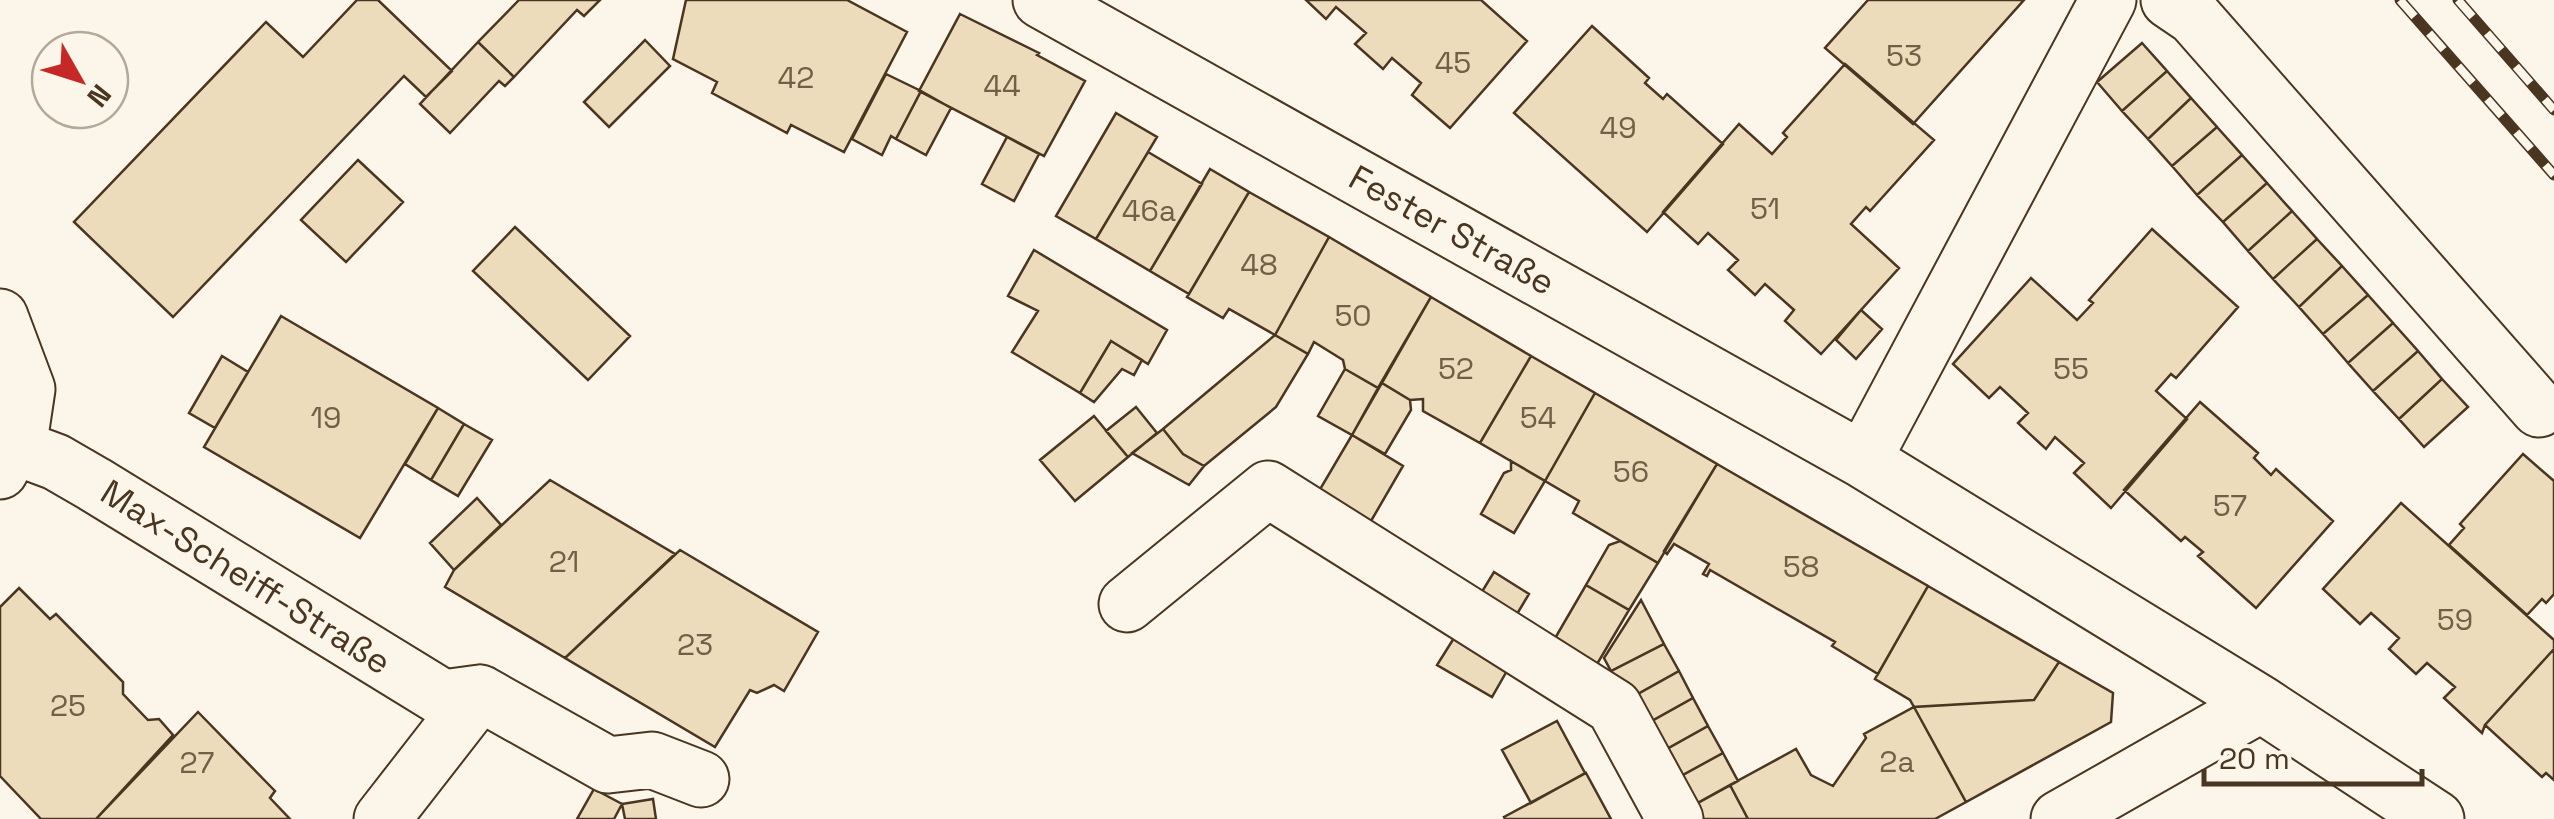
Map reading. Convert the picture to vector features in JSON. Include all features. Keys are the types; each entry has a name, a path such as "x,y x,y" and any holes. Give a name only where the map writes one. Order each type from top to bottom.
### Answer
{"street":[{"name":"Fester Straße","path":"1041,0 1863,460 2261,704 2436,819"},
{"path":"1863,460 2108,0"},
{"path":"2170,0 2194,17 2539,409"},
{"name":"Max-Scheiff-Straße","path":"0,317 26,389 20,429 6,459 56,462 444,698 480,693 608,765 652,760 701,779"},
{"path":"1127,604 1268,489 1614,708 1675,819"},
{"path":"382,819 480,693"},
{"path":"2059,819 2261,704"}],"building":[{"path":"357,0 378,0 452,71 426,97 404,76 173,317 74,222 266,22 303,57"},
{"path":"519,0 600,0 584,16 577,10 514,77 478,42"},
{"path":"686,0 847,0 907,32 844,152 791,125 787,133 712,93 717,82 673,59"},
{"path":"1306,0 1481,0 1527,41 1450,128 1412,95 1421,83 1392,58 1383,69 1355,44 1366,33 1336,7 1326,19"},
{"path":"1868,0 2024,0 1913,124 1825,48"},
{"path":"960,14 1085,81 1044,156 919,91"},
{"path":"1592,26 1649,78 1645,83 1663,99 1667,94 1723,144 1647,232 1514,113"},
{"path":"645,40 670,66 609,127 584,102"},
{"path":"478,42 514,77 505,86 499,81 450,133 420,104"},
{"path":"2142,43 2167,71 2122,111 2097,82"},
{"path":"1845,64 1934,140 1870,211 1866,207 1851,224 1899,268 1821,354 1785,321 1794,310 1765,284 1755,295 1728,270 1738,260 1708,233 1698,244 1663,212 1739,124 1772,154 1787,137 1783,133"},
{"path":"2167,71 2191,98 2148,139 2122,111"},
{"path":"886,74 921,91 896,139 891,136 882,155 852,139"},
{"path":"921,91 951,108 926,155 896,139"},
{"path":"2191,98 2217,127 2172,166 2148,139"},
{"path":"1116,113 1157,137 1096,239 1056,216"},
{"path":"2217,127 2242,155 2197,195 2172,166"},
{"path":"1007,137 1039,154 1014,201 982,184"},
{"path":"1148,152 1202,184 1150,271 1096,239"},
{"path":"2242,155 2267,183 2223,222 2197,195"},
{"path":"358,160 403,202 346,262 301,220"},
{"path":"1210,169 1249,192 1189,294 1150,271"},
{"path":"2267,183 2292,211 2248,251 2223,222"},
{"path":"1249,192 1329,237 1275,335 1229,309 1223,318 1187,297"},
{"path":"2292,211 2317,239 2273,279 2248,251"},
{"path":"515,227 630,336 588,380 473,271"},
{"path":"2152,229 2238,307 2176,378 2171,374 2156,391 2187,419 2111,508 2074,473 2084,463 2055,437 2046,449 2018,423 2028,413 2000,387 1989,398 1953,364 2031,278 2077,320 2093,303 2089,300"},
{"path":"1329,237 1431,297 1378,388 1345,369 1343,360 1314,342 1308,354 1275,335"},
{"path":"2317,239 2342,266 2299,307 2273,279"},
{"path":"1034,250 1167,330 1148,364 1111,341 1080,393 1012,352 1038,311 1008,296"},
{"path":"2342,266 2368,295 2323,334 2299,307"},
{"path":"2368,295 2393,323 2348,363 2323,334"},
{"path":"1431,297 1531,356 1480,443 1423,411 1423,399 1410,400 1382,383"},
{"path":"1861,310 1882,329 1856,359 1836,340"},
{"path":"281,316 438,408 360,538 204,447"},
{"path":"2393,323 2418,351 2373,391 2348,363"},
{"path":"1275,335 1308,354 1276,407 1204,466 1183,454 1163,429"},
{"path":"1111,341 1142,360 1134,375 1122,369 1094,402 1080,393"},
{"path":"2418,351 2442,379 2399,419 2373,391"},
{"path":"222,356 248,372 215,428 189,413"},
{"path":"1531,356 1595,393 1545,481 1480,443"},
{"path":"1345,369 1378,388 1352,435 1318,416"},
{"path":"2442,379 2468,407 2424,447 2399,419"},
{"path":"1382,383 1410,400 1411,410 1385,454 1352,435"},
{"path":"1595,393 1717,464 1658,563 1573,513 1579,501 1545,481"},
{"path":"2200,402 2258,453 2254,458 2271,475 2276,469 2333,521 2256,608 2198,556 2203,552 2185,537 2181,541 2124,490"},
{"path":"1136,407 1157,433 1128,457 1106,431"},
{"path":"438,408 464,424 431,480 405,464"},
{"path":"1094,416 1128,457 1075,501 1040,460"},
{"path":"464,424 492,440 458,496 431,480"},
{"path":"1163,429 1183,454 1204,466 1189,485 1132,453"},
{"path":"1352,435 1403,466 1371,521 1319,491"},
{"path":"2523,454 2554,481 2554,594 2546,603 2542,599 2527,615 2449,545 2464,528 2460,524"},
{"path":"1511,461 1545,481 1514,533 1481,514 1504,473 1511,470"},
{"path":"1717,464 1928,586 1878,674 1832,646 1835,642 1710,570 1707,576 1703,574 1709,564 1674,544 1667,554 1664,551"},
{"path":"550,480 675,554 565,658 445,587 454,570"},
{"path":"477,498 501,525 454,570 430,543"},
{"path":"2401,503 2554,640 2554,649 2482,733 2444,698 2455,687 2427,663 2416,674 2389,649 2399,638 2371,613 2360,624 2323,589"},
{"path":"1620,541 1658,563 1629,610 1586,585 1609,545"},
{"path":"680,550 818,632 784,691 774,685 757,693 750,690 715,747 565,658"},
{"path":"1494,572 1529,594 1511,624 1475,603"},
{"path":"1586,585 1629,610 1590,676 1547,652"},
{"path":"1928,586 2059,662 2034,700 1914,707 1910,700 1875,679"},
{"path":"19,588 50,619 56,614 123,682 123,694 148,720 159,719 173,735 96,819 41,819 0,776 0,607"},
{"path":"1641,600 1664,644 1611,671 1604,658"},
{"path":"1454,638 1508,669 1492,697 1437,665"},
{"path":"1664,644 1679,671 1627,700 1611,671"},
{"path":"2554,649 2554,780 2546,773 2542,777 2485,725"},
{"path":"2059,662 2113,693 2111,722 1966,802 1914,707 2034,700"},
{"path":"1679,671 1693,698 1641,727 1627,700"},
{"path":"1693,698 1708,726 1656,755 1641,727"},
{"path":"1914,707 1966,802 1935,819 1748,819 1730,785 1796,749 1811,775 1833,786 1866,738 1864,734"},
{"path":"198,712 275,791 270,798 290,819 96,819"},
{"path":"1557,721 1585,773 1531,803 1502,750"},
{"path":"1708,726 1723,753 1670,782 1656,755"},
{"path":"1723,753 1738,781 1685,810 1670,782"},
{"path":"1586,773 1611,819 1505,819 1504,817"},
{"path":"1730,785 1748,819 1690,819 1685,810"},
{"path":"594,789 622,804 614,819 577,819"},
{"path":"653,799 656,819 625,819 622,804"}],"railway":[{"path":"2400,0 2554,175"},
{"path":"2458,0 2554,110"}]}
